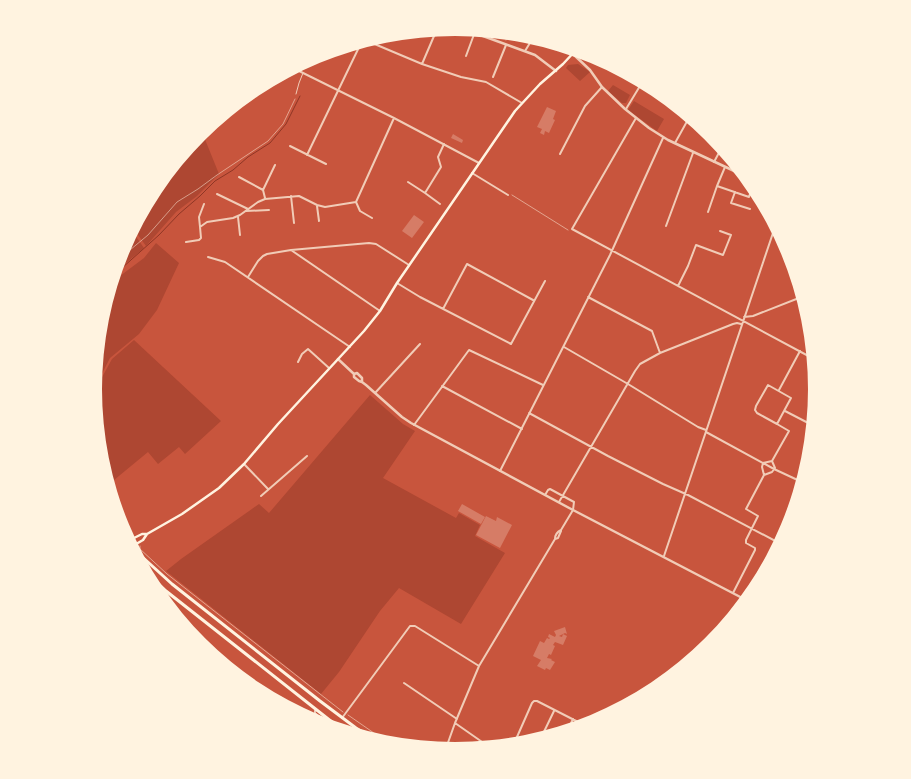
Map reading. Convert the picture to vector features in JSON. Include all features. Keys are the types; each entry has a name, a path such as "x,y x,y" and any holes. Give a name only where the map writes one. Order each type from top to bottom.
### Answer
{"highway":[{"path":"148,562 204,610 342,718 360,730"},
{"path":"164,589 332,720"},
{"path":"199,616 204,610"}],"main road":[{"path":"135,537 146,534 182,514 219,488 244,464 380,311 409,265 515,111 540,84 571,56"},
{"path":"137,542 146,534"}],"street":[{"path":"422,64 434,37"},
{"path":"466,56 473,37"},
{"path":"491,38 535,55 556,71"},
{"path":"493,77 505,44"},
{"path":"525,51 529,44"},
{"path":"375,46 422,64 486,82 522,103"},
{"path":"307,155 360,49"},
{"path":"577,58 625,110 648,128 663,138 733,170"},
{"path":"292,93 296,93 303,72 479,163"},
{"path":"560,154 585,106 602,87"},
{"path":"625,110 639,88"},
{"path":"372,218 360,211 356,202 394,118"},
{"path":"636,118 572,229 807,355"},
{"path":"675,143 686,123"},
{"path":"500,471 612,251 663,138"},
{"path":"425,194 441,167 438,157 445,144"},
{"path":"290,146 326,164"},
{"path":"666,226 694,152"},
{"path":"714,162 718,154"},
{"path":"265,198 263,190 275,166"},
{"path":"708,212 726,167"},
{"path":"472,173 507,195"},
{"path":"239,177 263,190"},
{"path":"408,182 440,204"},
{"path":"717,186 749,197 750,194"},
{"path":"735,192 731,203 750,210"},
{"path":"217,194 248,209"},
{"path":"291,196 294,223"},
{"path":"200,227 207,222 238,216 265,198 299,196 325,207 356,202"},
{"path":"186,242 201,238 199,217 204,204"},
{"path":"317,205 319,221"},
{"path":"245,212 269,210"},
{"path":"238,216 240,235"},
{"path":"678,286 696,245 724,255 730,236 720,232"},
{"path":"663,558 773,234"},
{"path":"248,277 258,260 263,256 291,250 376,244 409,265"},
{"path":"291,250 380,311"},
{"path":"208,257 225,262 350,347"},
{"path":"443,309 467,264 533,300"},
{"path":"397,283 511,344 544,281"},
{"path":"588,297 652,331 660,353"},
{"path":"744,317 763,313 797,299"},
{"path":"559,502 640,364 660,353 733,324 741,324"},
{"path":"376,393 420,344"},
{"path":"563,346 698,427 797,480"},
{"path":"298,362 302,354 308,349 329,368"},
{"path":"414,425 469,350 543,385"},
{"path":"779,390 800,351"},
{"path":"338,359 354,374 357,373 362,378 362,382 414,425 741,598"},
{"path":"764,463 772,460 788,432 788,430 757,413 755,408 769,385 791,398 778,424"},
{"path":"442,386 522,429"},
{"path":"785,410 807,422"},
{"path":"529,413 590,447 685,493 775,540"},
{"path":"261,496 306,456"},
{"path":"772,460 774,469"},
{"path":"733,594 756,550 746,543 746,540 758,516 746,509 764,474 762,467 764,463"},
{"path":"244,464 268,489"},
{"path":"764,474 772,472 774,469"},
{"path":"448,743 479,666 555,539 558,538 573,510 575,503 549,489 545,495"},
{"path":"342,718 410,626 415,626 479,666"},
{"path":"404,683 457,719"},
{"path":"517,737 534,701 577,721"},
{"path":"317,715 315,711 318,710"},
{"path":"544,732 554,710"},
{"path":"571,723 573,719"},
{"path":"455,723 482,742"}],"path":[{"path":"505,44 506,40"},
{"path":"132,249 148,235 176,202 198,189 274,136 286,119 296,93"},
{"path":"507,195 508,193 568,230 572,229"},
{"path":"141,550 167,574 324,698 374,733"}],"shaded area":[{"path":"578,64 590,72 580,81 566,68 568,65"},
{"path":"613,85 630,95 626,103 622,103 608,91"},
{"path":"634,101 664,119 657,131 628,110"},
{"path":"205,141 219,174 197,196 176,212 146,246 138,235 150,213 175,174"},
{"path":"137,238 144,248 126,263"},
{"path":"156,243 179,263 157,310 139,334 110,358 103,372 109,321 121,276 144,258"},
{"path":"134,340 221,421 185,454 179,447 158,464 148,452 114,480 105,436 102,390 103,376 112,359"},
{"path":"370,395 403,424 415,431 383,478 456,518 459,513 480,525 475,536 505,553 461,624 399,588 380,611 339,672 321,694 166,571 259,504 269,513"}],"building":[{"path":"547,107 556,111 553,119 555,120 549,133 545,131 544,135 540,133 542,129 537,127"},
{"path":"453,134 463,140 462,143 451,138"},
{"path":"414,215 424,222 412,238 402,231"},
{"path":"462,504 485,517 481,524 458,511"},
{"path":"486,516 496,521 497,517 512,525 500,548 476,535"},
{"path":"565,627 567,634 563,634 567,636 563,645 555,642 551,655 549,654 547,658 555,662 550,670 537,666 541,660 533,656 540,641 544,643 547,638 550,638 548,637 549,634 555,637 554,631"}],"waterway":[{"path":"125,265 215,181 270,143 286,124 300,96"}]}
